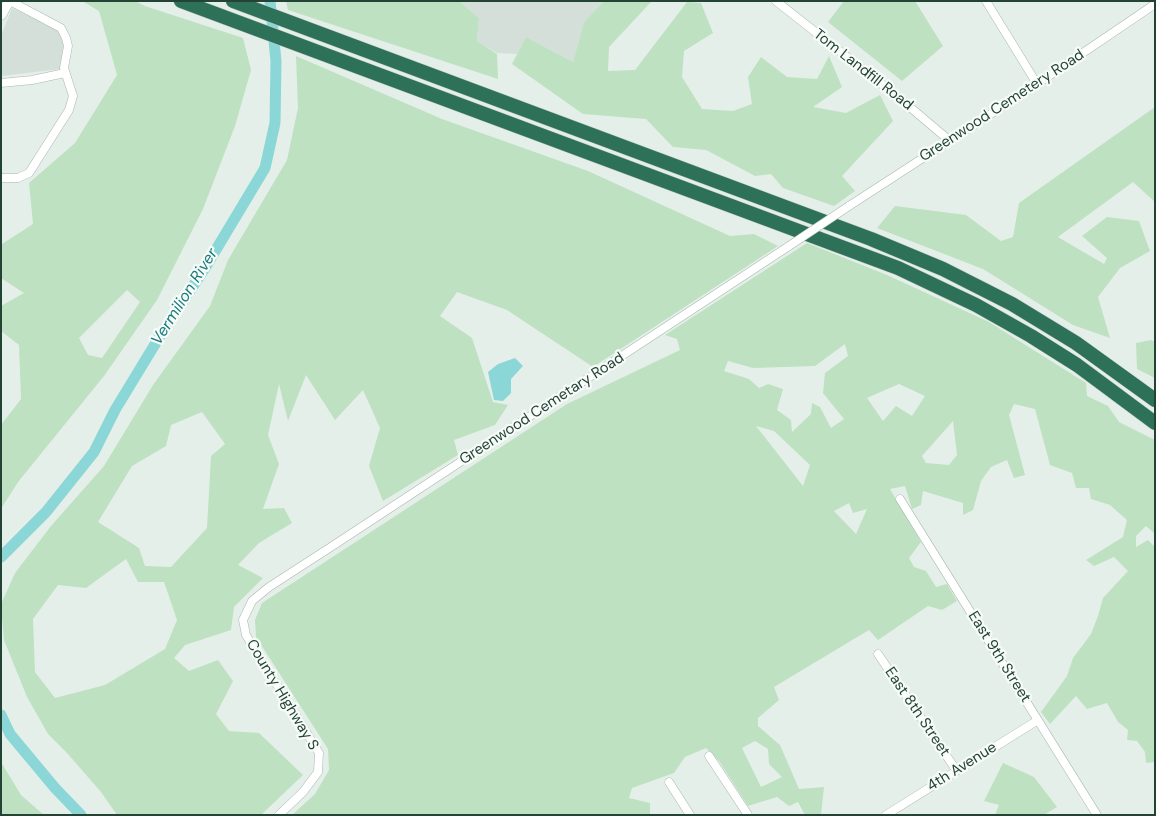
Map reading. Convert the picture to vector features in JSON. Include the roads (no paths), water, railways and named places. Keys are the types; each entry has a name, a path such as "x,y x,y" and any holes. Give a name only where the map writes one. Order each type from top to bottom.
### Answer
{"highway":[{"path":"181,1 898,268 976,305 1031,336 1077,365 1155,423"},
{"path":"238,3 871,239 943,269 1012,304 1076,343 1155,400"}],"street":[{"path":"1,15 9,1 60,28 68,46 64,68 73,96 69,110 29,173 18,178 1,178"},
{"name":"Tom Landfill Road","path":"776,1 898,97 950,141"},
{"path":"986,1 1037,84"},
{"name":"Greenwood Cemetery Road","path":"849,206 1037,84 1155,4"},
{"path":"1,83 32,80 65,73"},
{"name":"Greenwood Cemetary Road","path":"243,620 252,601 269,587 849,206"},
{"name":"East 9th Street","path":"900,499 1097,815"},
{"name":"County Highway S","path":"243,620 246,636 319,753 318,772 303,792 279,815"},
{"name":"East 8th Street","path":"878,654 956,770"},
{"name":"4th Avenue","path":"886,815 1038,720"},
{"path":"709,756 748,815"},
{"path":"670,782 690,815"}],"water":[{"path":"515,358 523,366 511,379 511,393 503,401 494,400 488,372 498,364"}],"waterway":[{"name":"Vermilion River","path":"1,557 46,512 94,452 115,410 160,336 205,268 265,168 275,123 276,61 270,1"},
{"name":"Vermilion River","path":"1,715 10,734 55,788 81,815"}]}
